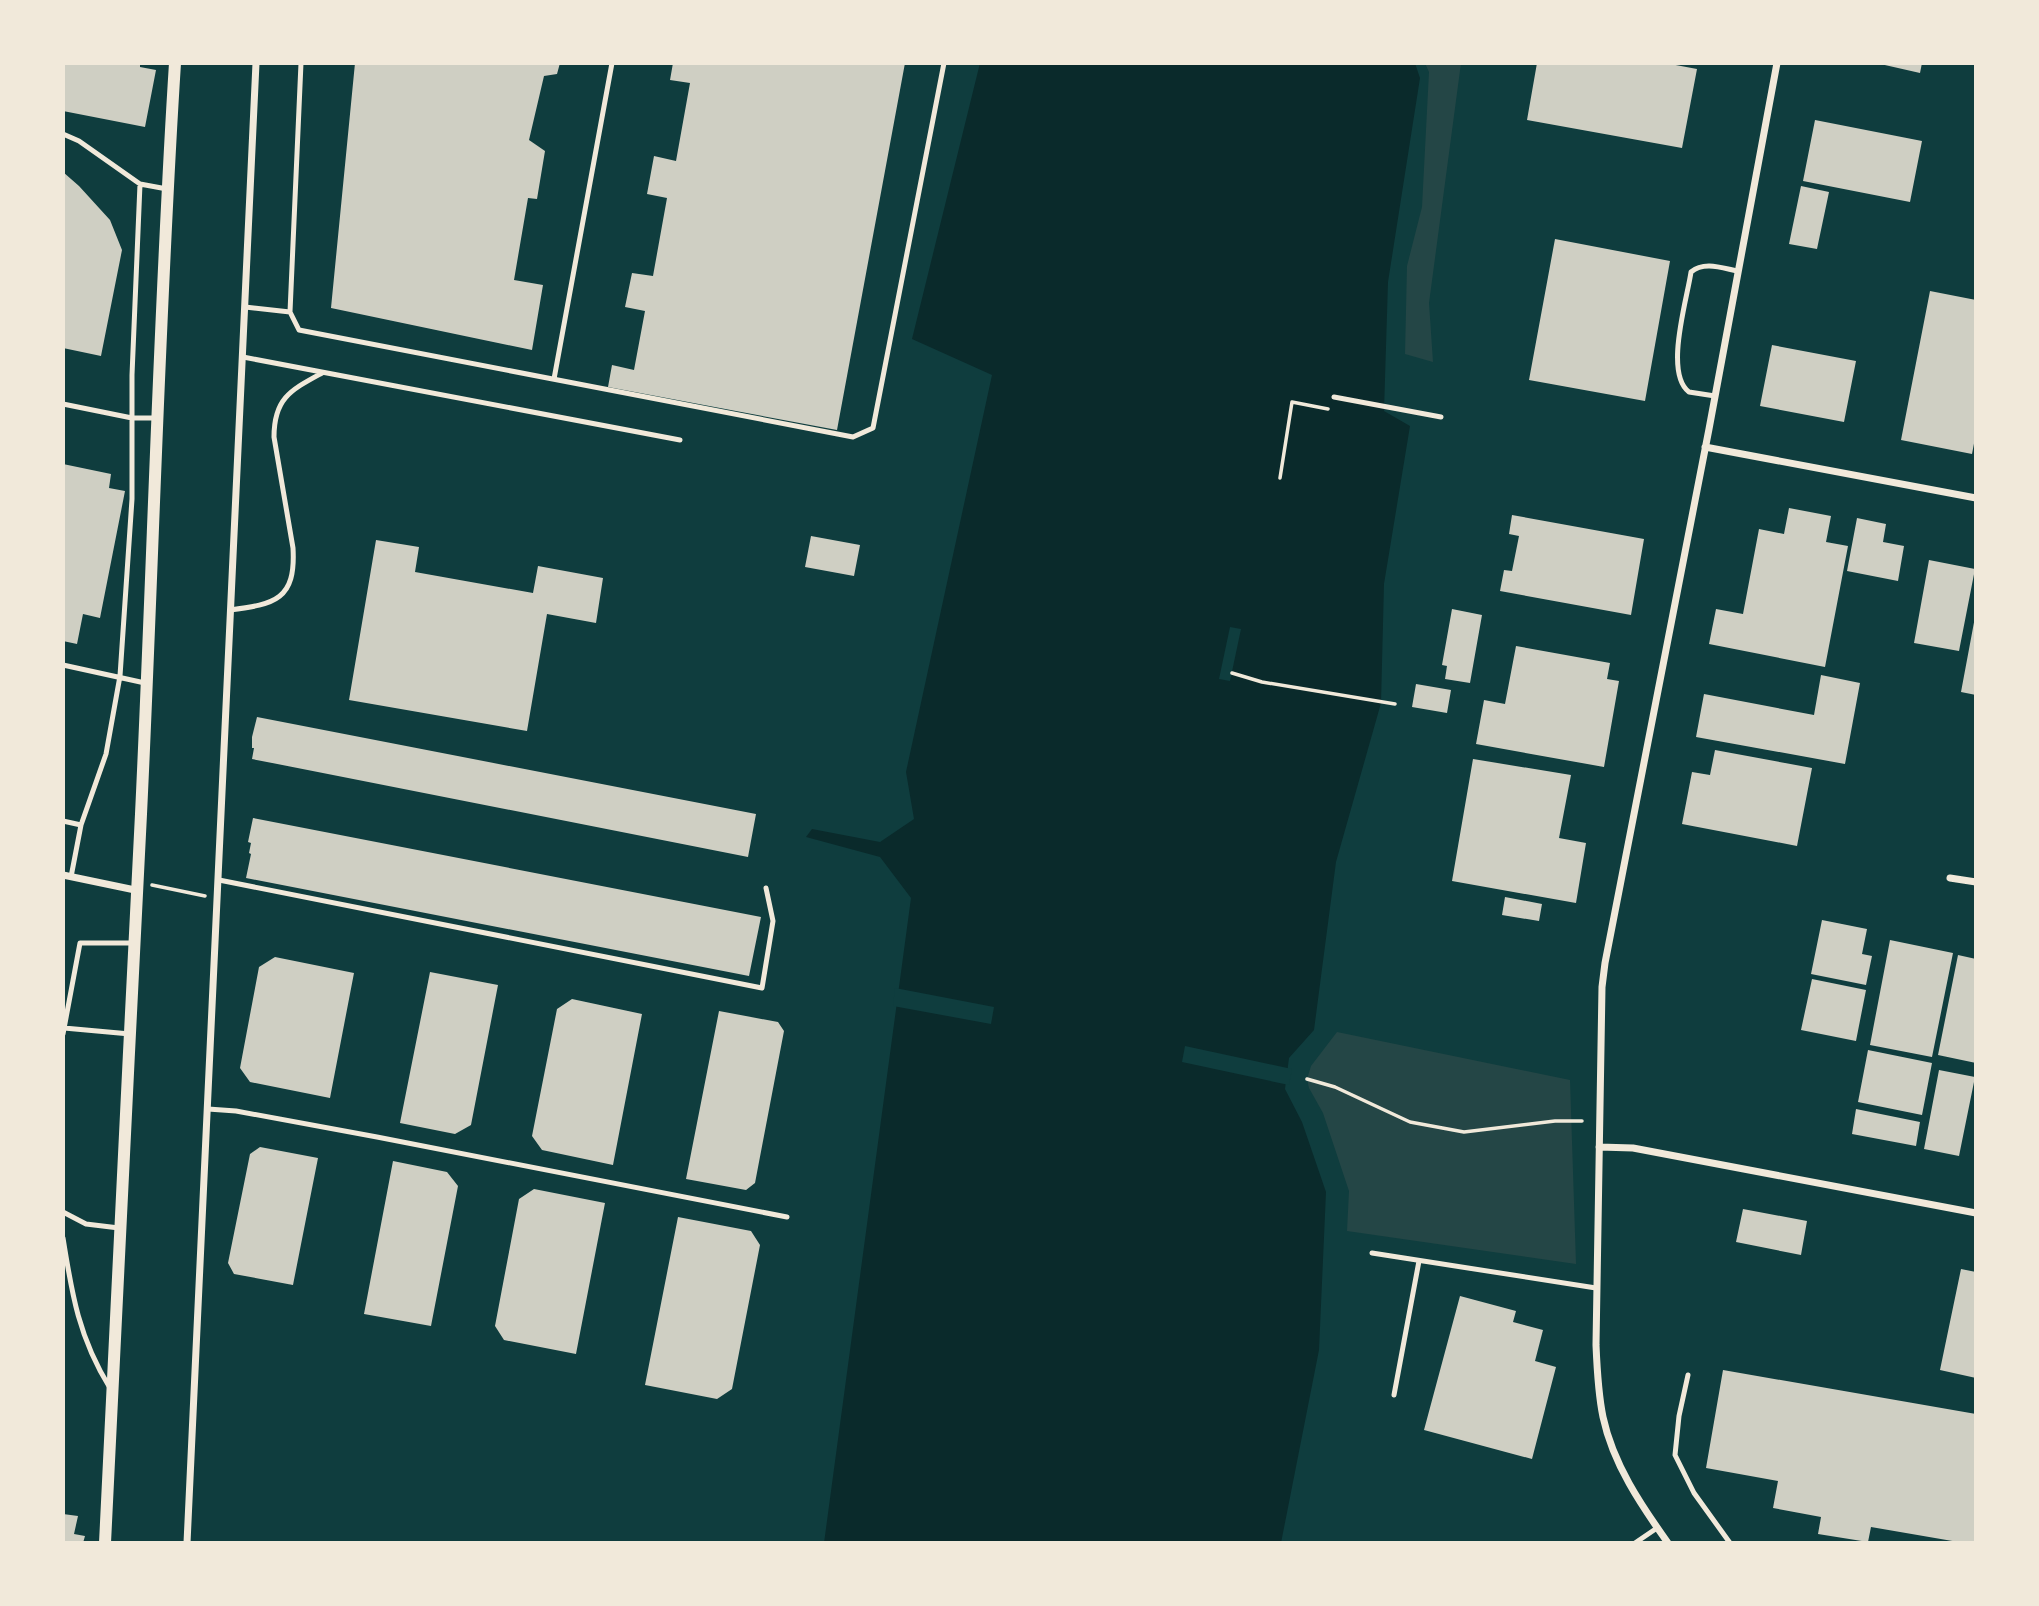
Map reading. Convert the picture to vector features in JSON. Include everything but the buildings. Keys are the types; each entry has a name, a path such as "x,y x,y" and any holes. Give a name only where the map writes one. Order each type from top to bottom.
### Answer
{"street":[{"path":"105,1543 175,63"},
{"path":"187,1543 256,63"},
{"path":"1668,1543 1624,1474 1603,1418 1598,1392 1596,1288 1600,1015 1605,964 1777,63"},
{"path":"1705,447 1976,498"},
{"path":"67,876 136,885"},
{"path":"1950,878 1976,883"},
{"path":"1599,1147 1633,1148 1976,1213"}],"lane":[{"path":"301,63 290,312 299,330 853,437 873,428 944,63"},
{"path":"554,379 612,63"},
{"path":"63,134 79,141 140,184 167,189"},
{"path":"67,876 80,825 105,759 120,676 132,499 140,184"},
{"path":"1714,396 1689,392 1680,381 1678,347 1691,272 1705,265 1737,271"},
{"path":"245,307 290,312"},
{"path":"243,358 680,440"},
{"path":"230,610 275,601 291,582 293,548 274,437 274,421 276,410 295,388 323,373"},
{"path":"1334,397 1441,417"},
{"path":"63,404 132,418 157,418"},
{"path":"63,665 146,683"},
{"path":"63,821 80,825"},
{"path":"219,880 762,988 773,921 766,888"},
{"path":"130,1034 64,1031 80,943 134,943"},
{"path":"208,1109 236,1111 377,1137 786,1217"},
{"path":"63,1212 86,1224 119,1228"},
{"path":"63,1238 77,1318 86,1343 112,1391"},
{"path":"1372,1253 1596,1288"},
{"path":"1394,1395 1419,1261"},
{"path":"1688,1375 1679,1416 1675,1455 1694,1493 1730,1543"},
{"path":"1635,1543 1657,1528"}],"path":[{"path":"1280,478 1292,402 1332,410"},
{"path":"1232,673 1262,682 1395,704"},
{"path":"136,885 218,899"},
{"path":"1307,1079 1335,1087 1410,1122 1464,1132 1555,1121 1582,1121"}],"shaded area":[{"path":"980,63 1415,63 1420,78 1388,282 1384,411 1410,426 1384,584 1381,703 1336,862 1314,1030 1289,1058 1285,1089 1302,1122 1326,1192 1319,1350 1281,1543 824,1543 911,898 880,857 806,837 812,829 880,842 914,819 906,772 992,375 912,339"},
{"path":"1425,63 1461,63 1429,303 1433,362 1405,354 1407,266 1422,207 1429,72"},
{"path":"1337,1032 1570,1080 1576,1264 1347,1231 1349,1191 1323,1113 1307,1079 1311,1066"}],"pier":[{"path":"1230,627 1241,629 1230,681 1219,679"},
{"path":"895,988 994,1007 991,1024 893,1006"},
{"path":"1185,1046 1292,1069 1289,1085 1182,1062"}]}
